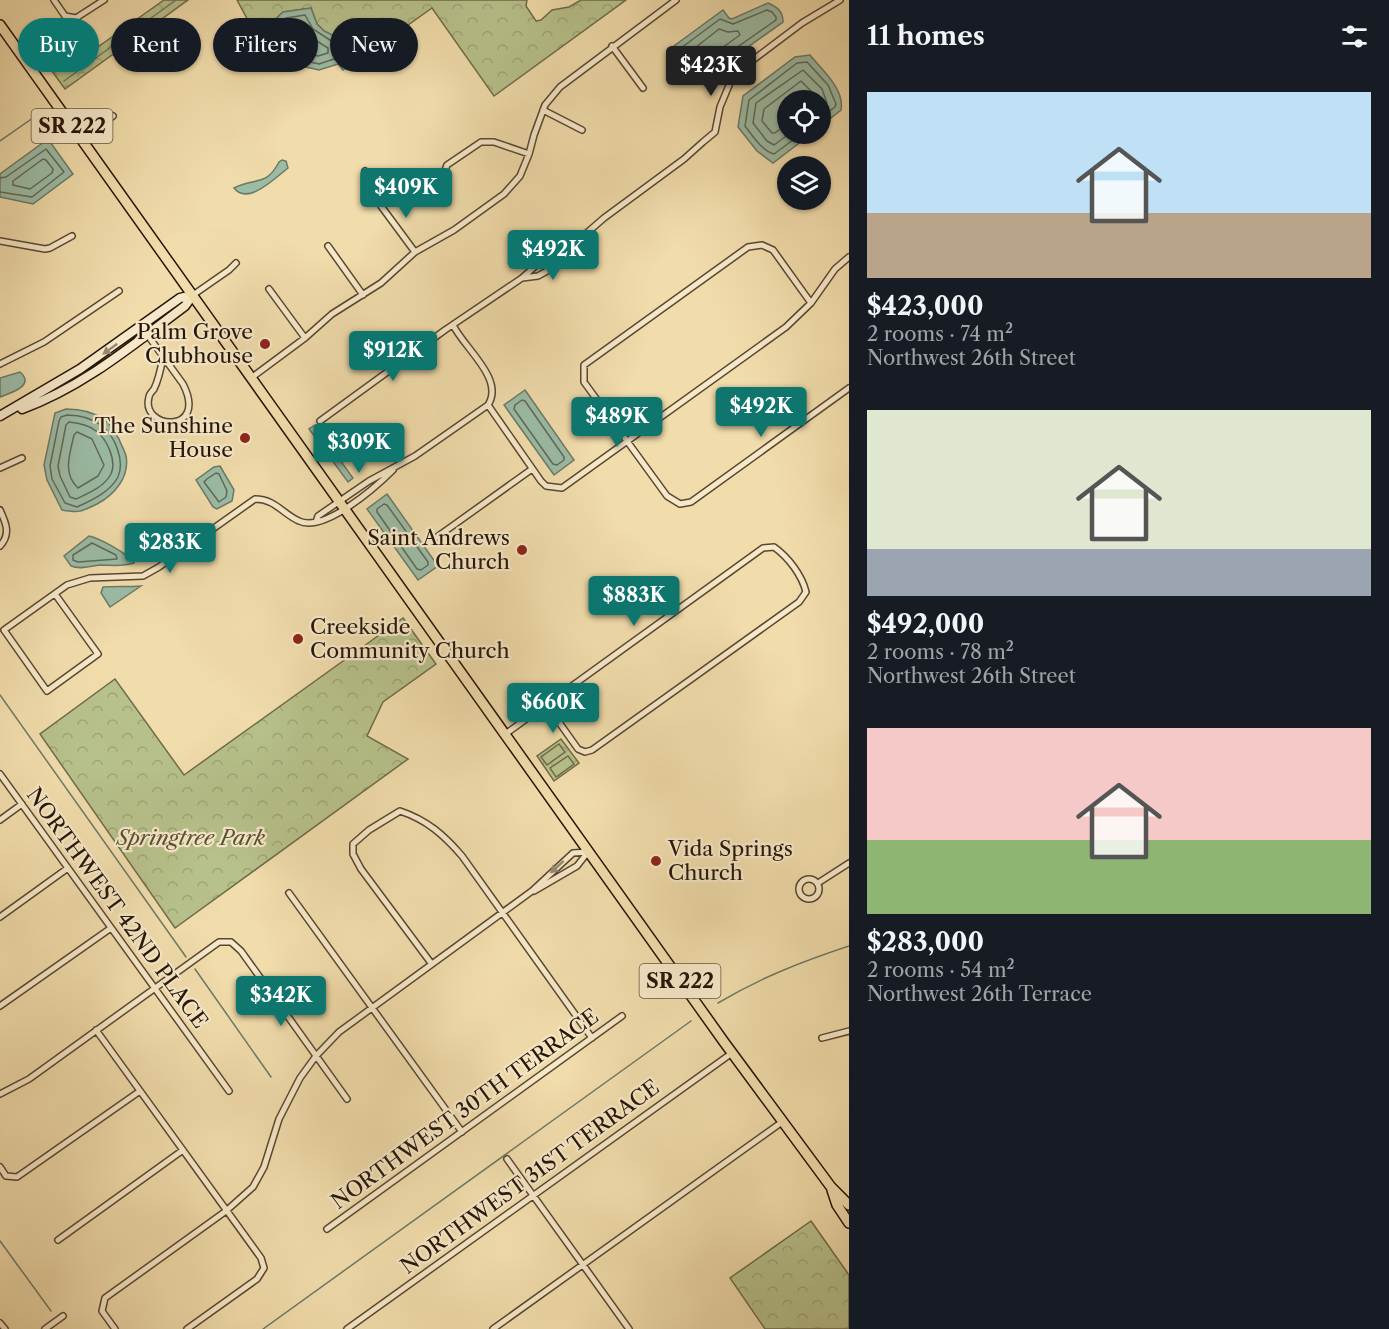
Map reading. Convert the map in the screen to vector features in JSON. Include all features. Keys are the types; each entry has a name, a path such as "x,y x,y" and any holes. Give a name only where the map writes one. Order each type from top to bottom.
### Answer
{"main road":[{"name":"SR 222","path":"0,26 732,1053 831,1187 849,1205"},
{"name":"SR 222","path":"831,1187 837,1205 849,1223"}],"street":[{"path":"54,0 65,16 70,18 81,16 104,0"},
{"path":"250,378 305,338 332,314 381,284 415,252 454,230 504,194 519,176 529,154 543,110 552,96 568,78 676,0"},
{"path":"522,278 544,273 552,267 566,250 604,218 684,159 715,132 720,107 730,83 741,69 802,24 840,0"},
{"path":"612,46 643,88"},
{"path":"543,110 582,130"},
{"path":"82,139 113,116"},
{"path":"442,178 447,165 481,141 494,142 529,154"},
{"path":"365,171 381,193 381,206 415,252"},
{"path":"0,241 45,249 72,236"},
{"path":"811,303 773,250 762,245 748,247 584,365 584,382 667,496 680,504 691,502 849,388"},
{"path":"328,246 363,295"},
{"path":"320,421 522,278 540,262 566,250"},
{"path":"488,405 546,486 562,488 786,327 811,303 836,269 849,256"},
{"path":"12,410 33,405 66,389 186,306 193,295 236,263"},
{"path":"269,289 305,338"},
{"path":"0,364 44,342 119,291"},
{"path":"0,416 80,369 180,298 193,295"},
{"path":"55,594 98,654 47,691 4,630 67,585 90,578 142,576 159,567 255,499 265,499 273,503 298,521 308,524 322,521 341,505 377,485 393,470 488,405 493,392 489,377 453,325"},
{"path":"141,326 183,384 190,401 190,409 185,417 173,423 162,422 155,417 149,407 149,397 163,357"},
{"path":"0,468 22,458"},
{"path":"430,542 532,469"},
{"path":"0,510 8,530 0,546"},
{"path":"504,735 546,704 763,548 774,547 783,554 804,584 806,591 799,602 592,750 585,752 578,749 546,704"},
{"name":"NORTHWEST 42ND PLACE","path":"0,774 229,1091"},
{"path":"0,820 22,804"},
{"path":"431,963 361,869 353,854 353,844 369,830 400,811 427,823 444,835 462,856 592,1038"},
{"path":"115,1329 102,1311 105,1298 226,1211 253,1187 271,1152 279,1119 300,1078 316,1056 339,1032 532,891 573,853 588,852"},
{"path":"532,891 581,864 588,852"},
{"path":"818,883 849,863"},
{"path":"0,918 68,868"},
{"path":"812,879 818,883 820,890 814,898 808,900 800,894 800,884 805,880 812,879"},
{"path":"289,893 462,1132"},
{"path":"0,1006 111,928"},
{"path":"0,1094 29,1079 219,942 231,942 241,951 347,1099"},
{"name":"NORTHWEST 30TH TERRACE","path":"327,1229 622,1016"},
{"path":"96,1030 261,1258 264,1268 257,1279 187,1329"},
{"path":"822,1038 849,1031"},
{"name":"NORTHWEST 31ST TERRACE","path":"347,1329 732,1053"},
{"path":"0,1167 6,1176 17,1177 140,1090"},
{"path":"493,1329 782,1122"},
{"path":"58,1240 183,1150"},
{"path":"507,1159 629,1329"},
{"path":"45,1329 63,1316"},
{"path":"0,1323 5,1329"}],"green space":[{"path":"164,0 188,0 163,18 139,18"},
{"path":"237,0 527,0 526,6 536,21 541,20 552,10 569,7 581,0 626,0 494,96 432,8 418,18 330,18 330,34 318,25 318,18 315,18 311,8 283,12 277,18 247,18"},
{"path":"111,38 111,56 99,64 99,46"},
{"path":"53,72 88,72 65,89"},
{"name":"Springtree Park","path":"403,618 436,664 383,702 367,736 408,759 175,928 40,734 115,679 184,775"},
{"path":"561,739 579,763 554,781 537,756"},
{"path":"559,744 565,752 547,765 541,757"},
{"path":"568,756 574,764 556,777 550,768"},
{"path":"811,1221 849,1275 849,1329 765,1329 730,1278"}],"water":[{"path":"768,3 779,10 783,22 696,84 672,51 674,46 723,10 732,19"},
{"path":"311,8 315,18 277,18 283,12"},
{"path":"318,25 330,34 330,67 319,70"},
{"path":"810,55 826,73 840,95 841,110 831,118 831,90 777,90 777,144 798,144 782,156 777,156 777,160 773,163 757,151 738,127 743,96 795,57"},
{"path":"48,139 73,174 33,204 0,197 0,174"},
{"path":"282,160 286,161 288,168 261,188 247,194 240,193 234,188 265,178"},
{"path":"20,372 25,381 23,385 0,397 0,378"},
{"path":"525,390 574,460 554,475 504,405"},
{"path":"66,409 87,412 105,420 119,439 126,456 126,471 115,490 97,504 80,511 62,510 47,480 44,465 55,413"},
{"path":"315,425 353,478 348,482 309,429"},
{"path":"220,466 234,490 232,501 217,509 213,507 196,480 214,467"},
{"path":"387,494 438,566 418,580 367,509"},
{"path":"89,536 113,547 134,563 81,568 71,566 64,556"},
{"path":"141,586 110,607 101,593 103,587"}],"waterway":[{"path":"64,81 176,0"},
{"path":"0,141 40,113"},
{"path":"0,695 186,957"},
{"path":"718,1003 782,971 849,946"},
{"path":"195,969 271,1077"},
{"path":"263,1329 691,1021"},
{"path":"0,1241 51,1311"}],"place":[{"name":"Palm Grove Clubhouse","path":"265,344"},
{"name":"The Sunshine House","path":"245,438"},
{"name":"Saint Andrews Church","path":"522,550"},
{"name":"Creekside Community Church","path":"298,639"},
{"name":"Vida Springs Church","path":"656,861"}]}
